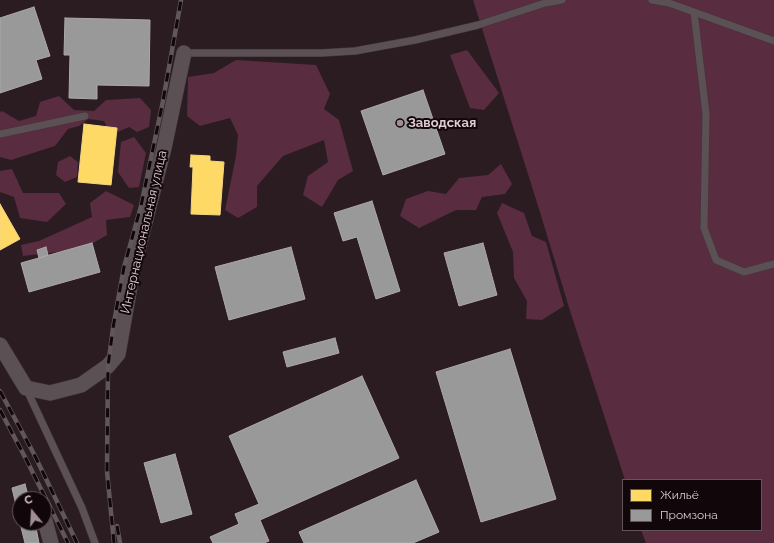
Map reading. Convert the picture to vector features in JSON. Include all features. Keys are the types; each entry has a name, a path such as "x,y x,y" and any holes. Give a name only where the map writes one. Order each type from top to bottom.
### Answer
{"street":[{"name":"Интернациональная улица","path":"26,388 50,393 82,385 108,366 118,354 133,269 164,148 184,53"},
{"path":"0,345 26,388"},
{"path":"48,531 51,543"}],"lane":[{"path":"184,53 321,53 354,51 415,40 471,26 545,3 562,0"},
{"path":"652,0 669,3 774,41"},
{"path":"694,12 706,114 704,228 716,260 744,272 774,264"},
{"path":"0,134 84,116"},
{"path":"26,388 82,508 95,543"}],"shaded area":[{"path":"473,0 774,0 774,543 646,543 641,531 762,531 762,479 625,479 571,314"},
{"path":"467,50 499,93 484,110 470,108 450,55"},
{"path":"236,60 316,65 330,94 324,109 339,120 353,171 338,180 322,207 303,195 308,176 328,162 324,140 283,156 257,186 257,207 238,218 225,210 236,156 238,135 230,118 200,126 187,116 188,77 214,73"},
{"path":"59,96 74,110 94,111 106,100 140,98 151,110 149,127 137,132 129,127 111,135 104,121 88,119 79,126 68,129 55,146 11,160 0,157 0,112 2,111 19,121 36,116 40,102"},
{"path":"134,137 146,153 139,187 129,188 118,172 121,142"},
{"path":"70,156 78,162 77,177 65,182 56,175 58,162"},
{"path":"501,164 512,184 505,194 482,197 476,210 456,210 419,228 400,216 406,199 428,191 446,194 459,178 488,175"},
{"path":"12,169 23,193 59,193 66,204 47,222 20,218 14,197 0,192 0,171"},
{"path":"106,191 134,205 130,217 106,220 107,235 83,249 23,256 21,245 39,241 92,217 90,203"},
{"path":"502,203 524,213 532,236 546,242 564,306 542,320 526,319 527,301 514,278 513,252 497,213"}],"building: Жильё":[{"path":"84,124 117,128 111,185 78,182"},
{"path":"191,155 210,156 210,161 224,162 220,215 191,214 193,167 190,167"},
{"path":"0,204 20,239 0,250"}],"building: Промзона":[{"path":"34,7 50,56 36,60 42,79 0,93 0,18"},
{"path":"65,18 150,20 149,86 97,85 97,99 69,98 70,55 64,55"},
{"name":"Заводская","path":"423,90 445,154 383,175 361,111"},
{"path":"372,201 400,291 376,299 357,237 343,241 334,213"},
{"path":"92,243 100,272 29,292 21,263"},
{"path":"483,243 497,295 459,306 444,253"},
{"path":"46,247 48,255 39,258 37,250"},
{"path":"291,247 305,299 229,320 215,267"},
{"path":"335,338 339,353 287,367 283,352"},
{"path":"510,349 556,499 481,522 436,372"},
{"path":"362,376 399,458 260,520 269,541 264,543 213,543 210,537 239,524 235,514 259,504 229,436"},
{"path":"175,454 192,514 161,523 144,463"},
{"path":"416,480 439,532 413,543 304,543 299,532"},
{"path":"25,484 27,491 13,491 12,488"},
{"path":"22,531 37,531 39,543 25,543"}],"railway":[{"path":"114,543 107,471 108,366 124,267 141,206 163,101 181,0"},
{"path":"0,391 34,454 77,543"},
{"path":"0,410 68,543"},
{"path":"117,526 120,543"}],"place":[{"name":"Заводская","path":"400,123"}]}
